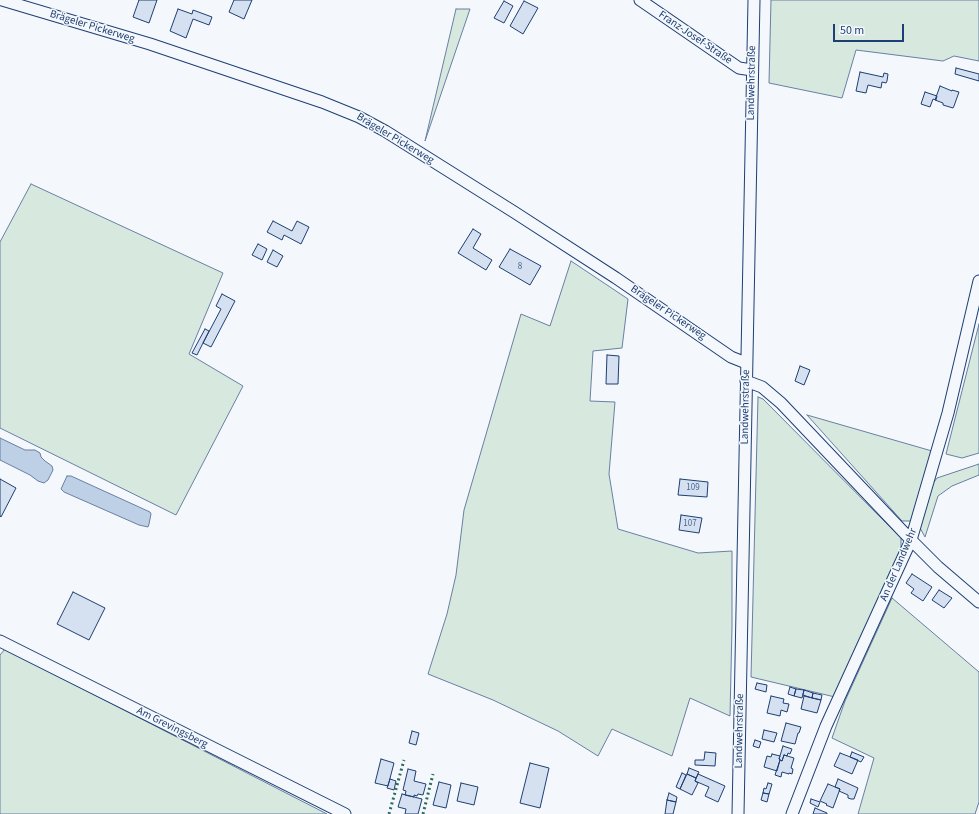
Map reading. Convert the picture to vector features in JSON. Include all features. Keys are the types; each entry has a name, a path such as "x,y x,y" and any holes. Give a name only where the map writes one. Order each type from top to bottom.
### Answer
{"street":[{"name":"Brägeler Pickerweg","path":"2,0 150,44 322,102 359,117 398,139 514,212 616,278 731,356 746,363"},
{"name":"Franz-Josef-Straße","path":"640,0 739,68 752,70"},
{"name":"Landwehrstraße","path":"738,814 754,0"},
{"name":"An der Landwehr","path":"792,814 826,726 911,540 948,413 979,281"},
{"path":"746,381 762,387 781,403 911,540 979,602"},
{"name":"Am Grevingsberg","path":"0,641 344,814"}],"shaded area":[{"path":"771,0 979,0 979,61 954,56 943,61 856,50 842,98 769,83"},
{"path":"456,9 470,9 425,141"},
{"path":"31,184 223,273 189,354 243,386 176,515 0,428 0,242"},
{"path":"571,261 628,299 622,348 593,351 590,401 615,402 609,474 618,529 698,553 732,551 730,716 690,698 672,756 612,729 598,756 558,731 493,700 428,674 447,614 456,575 464,510 521,314 550,326"},
{"path":"979,324 979,453 962,458 946,454"},
{"path":"758,397 763,399 901,538 901,551 835,697 751,677"},
{"path":"807,415 932,451 911,521 902,521"},
{"path":"979,464 979,475 952,486 938,496 925,537 920,528 930,487 937,478"},
{"path":"892,598 979,672 979,802 975,814 858,814 874,758 832,738 845,701"},
{"path":"5,649 327,814 0,814 0,655"}],"water":[{"path":"0,438 25,450 35,450 40,453 41,457 52,466 53,470 48,480 44,483 38,481 30,475 0,460"},
{"path":"67,476 71,476 150,512 151,514 148,527 139,525 64,492 61,489"}],"building":[{"path":"139,0 157,0 149,23 133,17"},
{"path":"234,0 252,0 244,19 229,12"},
{"path":"504,1 513,6 504,23 494,18"},
{"path":"524,1 538,8 523,34 510,26"},
{"path":"178,9 192,14 193,10 212,17 209,25 193,19 186,38 170,31"},
{"path":"956,68 979,74 979,81 955,74"},
{"path":"860,72 883,77 884,73 888,74 887,81 886,83 882,82 881,88 868,85 866,93 856,91"},
{"path":"940,86 959,92 953,108 943,105 943,103 935,100"},
{"path":"925,92 937,96 936,100 933,99 930,107 921,104"},
{"path":"273,221 292,231 297,221 309,227 301,244 284,235 282,240 267,232"},
{"path":"473,229 481,234 473,248 492,260 486,270 458,253"},
{"path":"258,244 267,249 262,260 252,255"},
{"path":"510,249 541,266 530,285 499,267"},
{"path":"273,250 283,256 277,267 267,262"},
{"path":"222,294 235,301 211,347 203,343 221,309 216,306"},
{"path":"205,329 209,331 197,355 192,353"},
{"path":"607,355 619,356 618,384 606,384"},
{"path":"800,366 810,370 804,385 795,381"},
{"path":"0,479 16,488 1,517 0,516"},
{"path":"680,479 708,482 707,497 678,495"},
{"path":"681,515 702,518 699,533 679,530"},
{"path":"912,574 932,587 923,601 911,593 914,589 906,583"},
{"path":"939,590 952,598 944,608 932,600"},
{"path":"73,592 105,608 89,640 57,624"},
{"path":"757,683 767,685 766,692 755,689"},
{"path":"790,687 796,689 794,696 788,694"},
{"path":"796,689 804,690 802,698 794,696"},
{"path":"804,690 813,693 812,698 803,695"},
{"path":"813,693 822,695 821,700 812,698"},
{"path":"771,696 784,699 783,703 789,704 787,712 781,710 780,716 767,713"},
{"path":"804,696 821,700 817,713 801,709"},
{"path":"786,723 801,727 795,744 781,741"},
{"path":"764,730 777,733 774,742 762,739"},
{"path":"412,731 419,733 416,745 409,743"},
{"path":"755,740 761,742 759,748 753,746"},
{"path":"783,746 792,749 790,754 788,753 787,756 784,755 782,761 779,759"},
{"path":"705,752 716,753 715,766 695,765 695,760 704,760"},
{"path":"852,752 864,757 861,762 850,757"},
{"path":"840,753 858,760 852,774 834,766"},
{"path":"772,754 780,756 777,771 764,767 767,756 771,757"},
{"path":"784,755 794,758 791,768 793,769 792,774 782,772 781,777 775,775 780,760 782,761"},
{"path":"381,759 394,763 388,786 375,783"},
{"path":"530,763 549,768 540,808 520,803"},
{"path":"689,768 699,772 696,778 687,774"},
{"path":"408,769 416,771 414,781 426,784 423,795 418,794 417,796 414,795 414,797 405,795 406,791 403,790"},
{"path":"682,773 686,775 680,789 676,787"},
{"path":"687,774 696,778 695,781 698,783 692,795 680,789"},
{"path":"698,774 725,786 718,802 705,796 709,787 695,781"},
{"path":"390,779 396,781 394,790 387,788"},
{"path":"838,779 858,788 854,799 848,798 848,795 839,791 840,789 835,787"},
{"path":"439,782 451,785 446,808 433,805"},
{"path":"461,783 478,787 474,805 457,801"},
{"path":"768,783 772,784 769,794 763,793 764,788 766,789"},
{"path":"828,784 840,789 833,808 820,801"},
{"path":"669,793 677,797 676,802 667,800"},
{"path":"763,793 769,794 767,802 761,800"},
{"path":"402,794 422,799 418,814 405,814 406,809 398,807"},
{"path":"811,799 820,802 818,807 810,803"},
{"path":"667,800 676,802 673,814 665,814"},
{"path":"815,808 827,813 827,814 813,814"}],"hedge":[{"path":"389,814 404,760"},
{"path":"423,814 433,774"}]}
